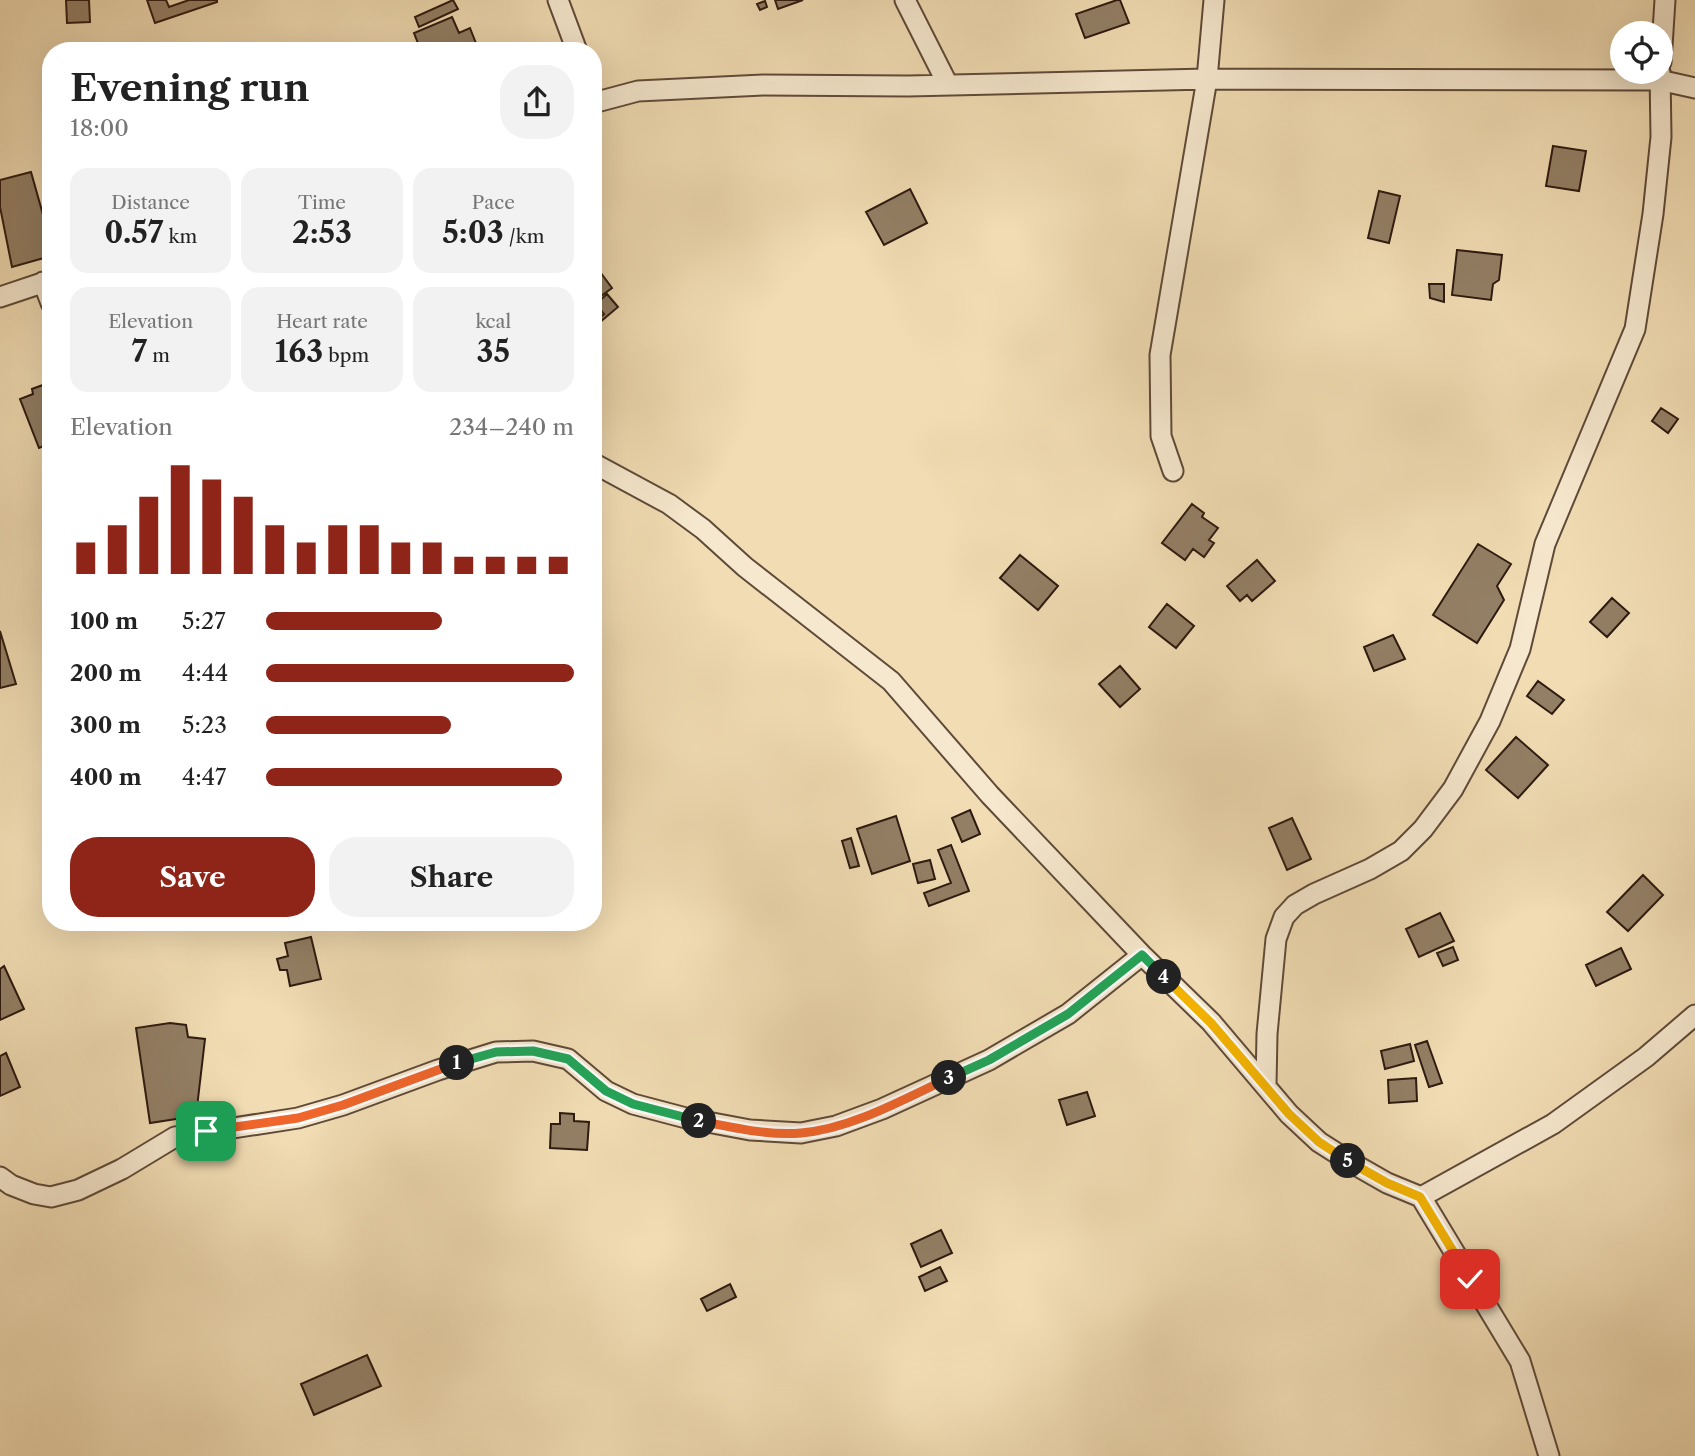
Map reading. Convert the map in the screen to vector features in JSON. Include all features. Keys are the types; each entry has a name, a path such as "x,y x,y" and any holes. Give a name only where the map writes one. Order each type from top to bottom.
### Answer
{"street":[{"path":"558,0 574,42"},
{"path":"905,0 948,85"},
{"path":"1173,471 1161,436 1160,355 1207,79 1214,0"},
{"path":"1664,21 1665,0"},
{"path":"602,97 638,91 763,85 948,85 1610,73"},
{"path":"1673,78 1695,88"},
{"path":"1266,1085 1267,1034 1276,939 1284,917 1295,905 1314,894 1370,869 1401,851 1423,829 1453,789 1472,755 1490,721 1520,649 1545,544 1635,329 1657,176 1661,137 1660,84"},
{"path":"0,297 42,283"},
{"path":"602,468 669,504 704,529 745,567 891,681 999,805 1211,1023 1289,1114 1319,1142 1387,1183 1420,1197 1520,1361 1549,1456"},
{"path":"0,1177 11,1185 51,1197 78,1190 122,1169 175,1137 298,1118 496,1052 533,1051 568,1059 606,1091 633,1104 750,1130 801,1133 836,1126 882,1109 989,1060 1068,1014 1142,955"},
{"path":"1420,1197 1553,1124 1646,1057 1695,1016"}],"building":[{"path":"66,0 89,0 90,22 67,23"},
{"path":"147,0 166,0 169,7 189,0 217,2 155,23"},
{"path":"453,0 458,9 419,27 415,17"},
{"path":"775,0 803,0 778,9"},
{"path":"1120,0 1129,23 1085,38 1076,14"},
{"path":"765,1 767,7 760,10 757,4"},
{"path":"452,17 459,33 470,28 475,42 418,42 414,33"},
{"path":"1553,146 1586,151 1579,191 1546,186"},
{"path":"31,172 42,211 42,259 12,267 0,207 0,180"},
{"path":"910,189 927,223 884,245 866,212"},
{"path":"1379,191 1400,196 1389,243 1368,238"},
{"path":"1457,250 1502,255 1499,280 1493,284 1491,300 1452,295"},
{"path":"602,274 612,288 602,295"},
{"path":"1429,284 1444,284 1444,302 1430,298"},
{"path":"607,294 618,307 602,320 604,314 602,299"},
{"path":"42,385 42,447 39,448 20,399 33,394 32,389"},
{"path":"1661,408 1678,419 1668,433 1652,421"},
{"path":"1192,504 1204,513 1202,517 1218,528 1209,540 1214,543 1204,557 1193,549 1185,560 1162,543"},
{"path":"1478,544 1511,564 1497,586 1504,600 1477,643 1433,615"},
{"path":"1020,555 1058,586 1038,610 1000,578"},
{"path":"1257,560 1275,581 1252,601 1247,595 1240,601 1227,586"},
{"path":"1612,598 1629,613 1607,637 1590,622"},
{"path":"1167,604 1194,626 1176,648 1149,627"},
{"path":"0,631 16,684 0,688"},
{"path":"1393,635 1405,659 1374,671 1364,647"},
{"path":"1120,666 1140,689 1120,707 1099,684"},
{"path":"1538,681 1564,700 1552,714 1527,696"},
{"path":"1516,737 1548,765 1518,798 1486,770"},
{"path":"970,810 980,834 962,842 952,818"},
{"path":"896,816 910,861 872,874 857,829"},
{"path":"1292,818 1311,859 1287,870 1269,828"},
{"path":"851,838 859,866 850,868 842,841"},
{"path":"951,845 969,891 929,906 924,893 951,883 938,850"},
{"path":"930,860 935,879 918,883 913,864"},
{"path":"1643,875 1663,895 1628,931 1607,912"},
{"path":"1440,913 1454,941 1419,957 1406,929"},
{"path":"311,937 321,979 290,986 287,970 280,970 277,959 288,956 285,943"},
{"path":"1453,947 1458,960 1443,966 1437,953"},
{"path":"1621,948 1631,969 1596,986 1586,965"},
{"path":"4,966 24,1009 0,1020 0,969"},
{"path":"170,1023 186,1025 188,1037 205,1039 196,1116 150,1123 136,1028"},
{"path":"1427,1041 1442,1083 1429,1087 1415,1045"},
{"path":"1410,1044 1414,1061 1385,1069 1381,1051"},
{"path":"6,1053 20,1087 0,1096 0,1056"},
{"path":"1416,1078 1417,1101 1389,1103 1388,1080"},
{"path":"1087,1092 1095,1116 1067,1125 1059,1100"},
{"path":"560,1113 574,1114 574,1121 589,1122 587,1150 550,1148 551,1124 560,1124"},
{"path":"941,1230 952,1253 921,1267 911,1244"},
{"path":"940,1267 947,1281 925,1291 919,1277"},
{"path":"730,1284 736,1297 707,1311 701,1299"},
{"path":"367,1355 381,1386 314,1415 301,1384"}],"route":[{"path":"206,1131 298,1118 343,1105 469,1059 496,1052 533,1051 568,1059 606,1091 633,1104 750,1130 801,1133 836,1126 882,1109 989,1060 1068,1014 1142,955 1211,1023 1289,1114 1319,1142 1387,1183 1420,1197 1470,1279"}]}
